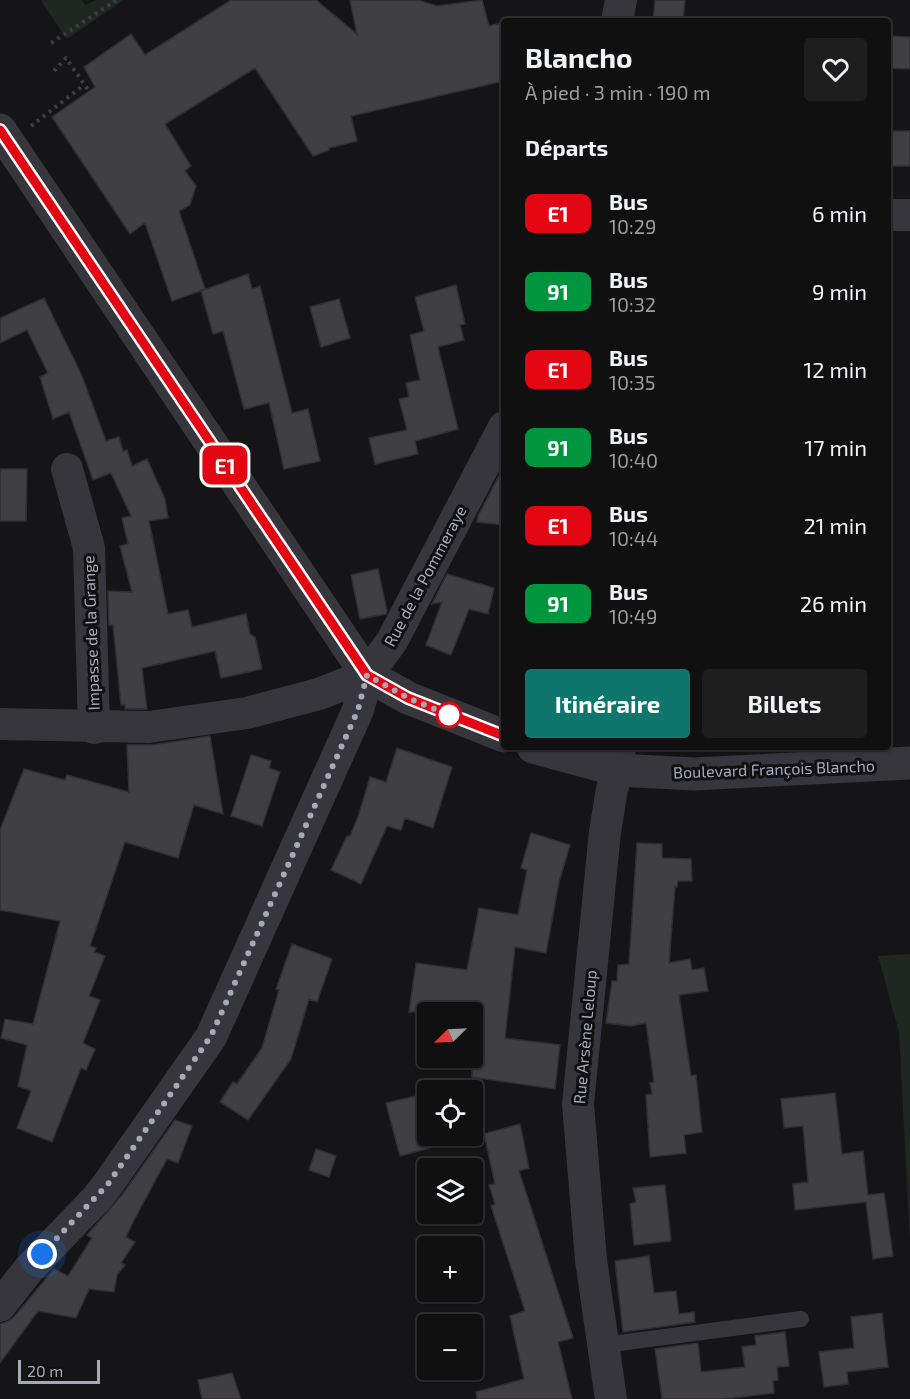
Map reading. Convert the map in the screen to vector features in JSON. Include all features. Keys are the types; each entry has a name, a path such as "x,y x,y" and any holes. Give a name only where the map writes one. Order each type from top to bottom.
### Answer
{"street":[{"path":"617,18 621,0"},
{"path":"15,128 367,675 408,698 501,735"},
{"path":"891,215 910,215"},
{"name":"Rue de la Pommeraye","path":"0,1306 29,1269 108,1184 211,1036 358,710 367,675 392,641 501,433"},
{"name":"Impasse de la Grange","path":"67,469 89,548 94,728"},
{"path":"0,724 94,728 149,727 248,713 319,694 367,675"},
{"name":"Boulevard François Blancho","path":"554,750 619,759 693,774 910,763"},
{"name":"Rue Arsène Leloup","path":"611,1399 591,1260 578,1104 605,832 619,759"}],"lane":[{"path":"604,1345 801,1320"}],"path":[{"path":"51,43 117,0"},
{"path":"54,70 66,58 89,90"},
{"path":"15,128 84,85"}],"shaded area":[{"path":"82,0 86,5 96,0 124,0 67,39 41,1"},
{"path":"910,954 910,1242 899,1032 878,956"}],"building":[{"path":"231,0 316,0 357,34 350,0 418,0 437,6 482,0 489,26 501,23 501,82 351,116 357,141 329,148 313,156 255,68 165,124 191,166 185,171 196,186 190,205 179,211 205,289 172,301 145,223 130,234 52,117 95,87 84,67 131,34 145,55"},
{"path":"655,0 685,0 683,18 653,18"},
{"path":"891,36 910,37 910,69 891,68"},
{"path":"891,131 910,131 910,166 891,166"},
{"path":"248,274 252,289 260,286 292,413 308,409 320,461 284,469 269,403 244,409 223,331 213,334 201,291"},
{"path":"456,285 465,324 460,325 464,340 438,347 458,429 415,441 418,454 375,464 369,438 407,430 399,399 409,397 406,383 420,380 410,335 424,331 415,297"},
{"path":"44,298 82,376 106,441 119,437 123,451 127,450 132,466 147,459 165,499 168,518 149,521 168,614 188,610 192,627 246,614 250,634 255,637 262,669 221,678 215,651 142,668 147,709 125,709 125,705 121,705 113,625 109,625 108,591 132,592 120,546 128,544 122,518 131,516 111,473 93,480 69,412 53,419 40,377 48,373 27,330 0,343 0,318"},
{"path":"339,299 350,338 321,347 310,307"},
{"path":"0,469 27,469 26,521 0,521"},
{"path":"501,472 501,525 477,522"},
{"path":"378,569 386,614 360,619 351,575"},
{"path":"447,574 494,588 488,614 469,609 451,655 426,645 442,602 432,604"},
{"path":"210,736 223,814 194,805 178,858 125,842 90,946 96,948 94,952 105,956 89,996 100,1000 83,1043 95,1049 86,1070 81,1068 52,1142 17,1128 31,1091 18,1086 27,1045 1,1038 5,1019 33,1024 60,921 0,910 0,830 24,769 65,780 67,775 129,792 127,745 152,745"},
{"path":"397,748 452,767 433,828 405,818 401,830 387,826 361,884 331,870 358,817 370,777 386,782"},
{"path":"251,755 271,761 269,768 280,772 262,826 231,816"},
{"path":"531,833 570,845 559,882 546,953 515,947 505,1038 560,1045 555,1089 472,1077 472,1068 483,1068 483,1002 417,1002 417,1012 409,1012 416,963 467,970 479,908 518,915 527,870 521,868"},
{"path":"637,843 662,844 662,858 691,859 692,881 678,881 675,887 669,963 690,959 692,970 704,968 708,991 679,995 691,1076 696,1075 702,1132 684,1135 686,1153 650,1157 646,1095 652,1094 650,1083 654,1082 646,1023 631,1026 606,1023 612,981 617,981 618,965 629,964"},
{"path":"292,944 332,959 317,1002 309,999 291,1059 248,1120 220,1102 233,1082 237,1084 262,1048 279,990 276,989"},
{"path":"835,1093 842,1154 863,1151 868,1195 884,1193 893,1256 873,1259 866,1202 795,1210 793,1184 808,1182 803,1126 784,1128 781,1099"},
{"path":"416,1096 417,1146 429,1146 430,1148 400,1156 386,1103"},
{"path":"175,1120 192,1126 178,1163 167,1159 126,1237 135,1242 121,1263 125,1265 117,1275 114,1292 89,1289 76,1318 38,1311 0,1363 0,1324 14,1317 54,1269 68,1276 92,1238 87,1235 122,1195"},
{"path":"520,1124 529,1168 519,1171 573,1338 558,1342 572,1399 477,1399 476,1392 524,1379 510,1316 525,1311 491,1206 495,1204 489,1185 495,1184 484,1134"},
{"path":"316,1149 336,1156 329,1177 309,1170"},
{"path":"665,1185 671,1241 634,1245 630,1204 636,1202 633,1188"},
{"path":"649,1256 654,1293 676,1291 679,1314 694,1312 695,1322 623,1332 615,1261"},
{"path":"882,1313 888,1367 847,1372 848,1384 824,1387 819,1352 854,1348 851,1317"},
{"path":"785,1332 789,1366 777,1367 778,1380 773,1381 774,1393 725,1399 662,1399 655,1349 698,1343 701,1372 745,1367 742,1347 756,1345 755,1336"},
{"path":"232,1373 241,1399 202,1399 198,1380"}],"bus line":[{"name":"E1","path":"0,130 367,675 408,698 501,735"}],"route":[{"path":"42,1254 108,1184 211,1036 358,710 367,675 408,698 449,715"}]}
